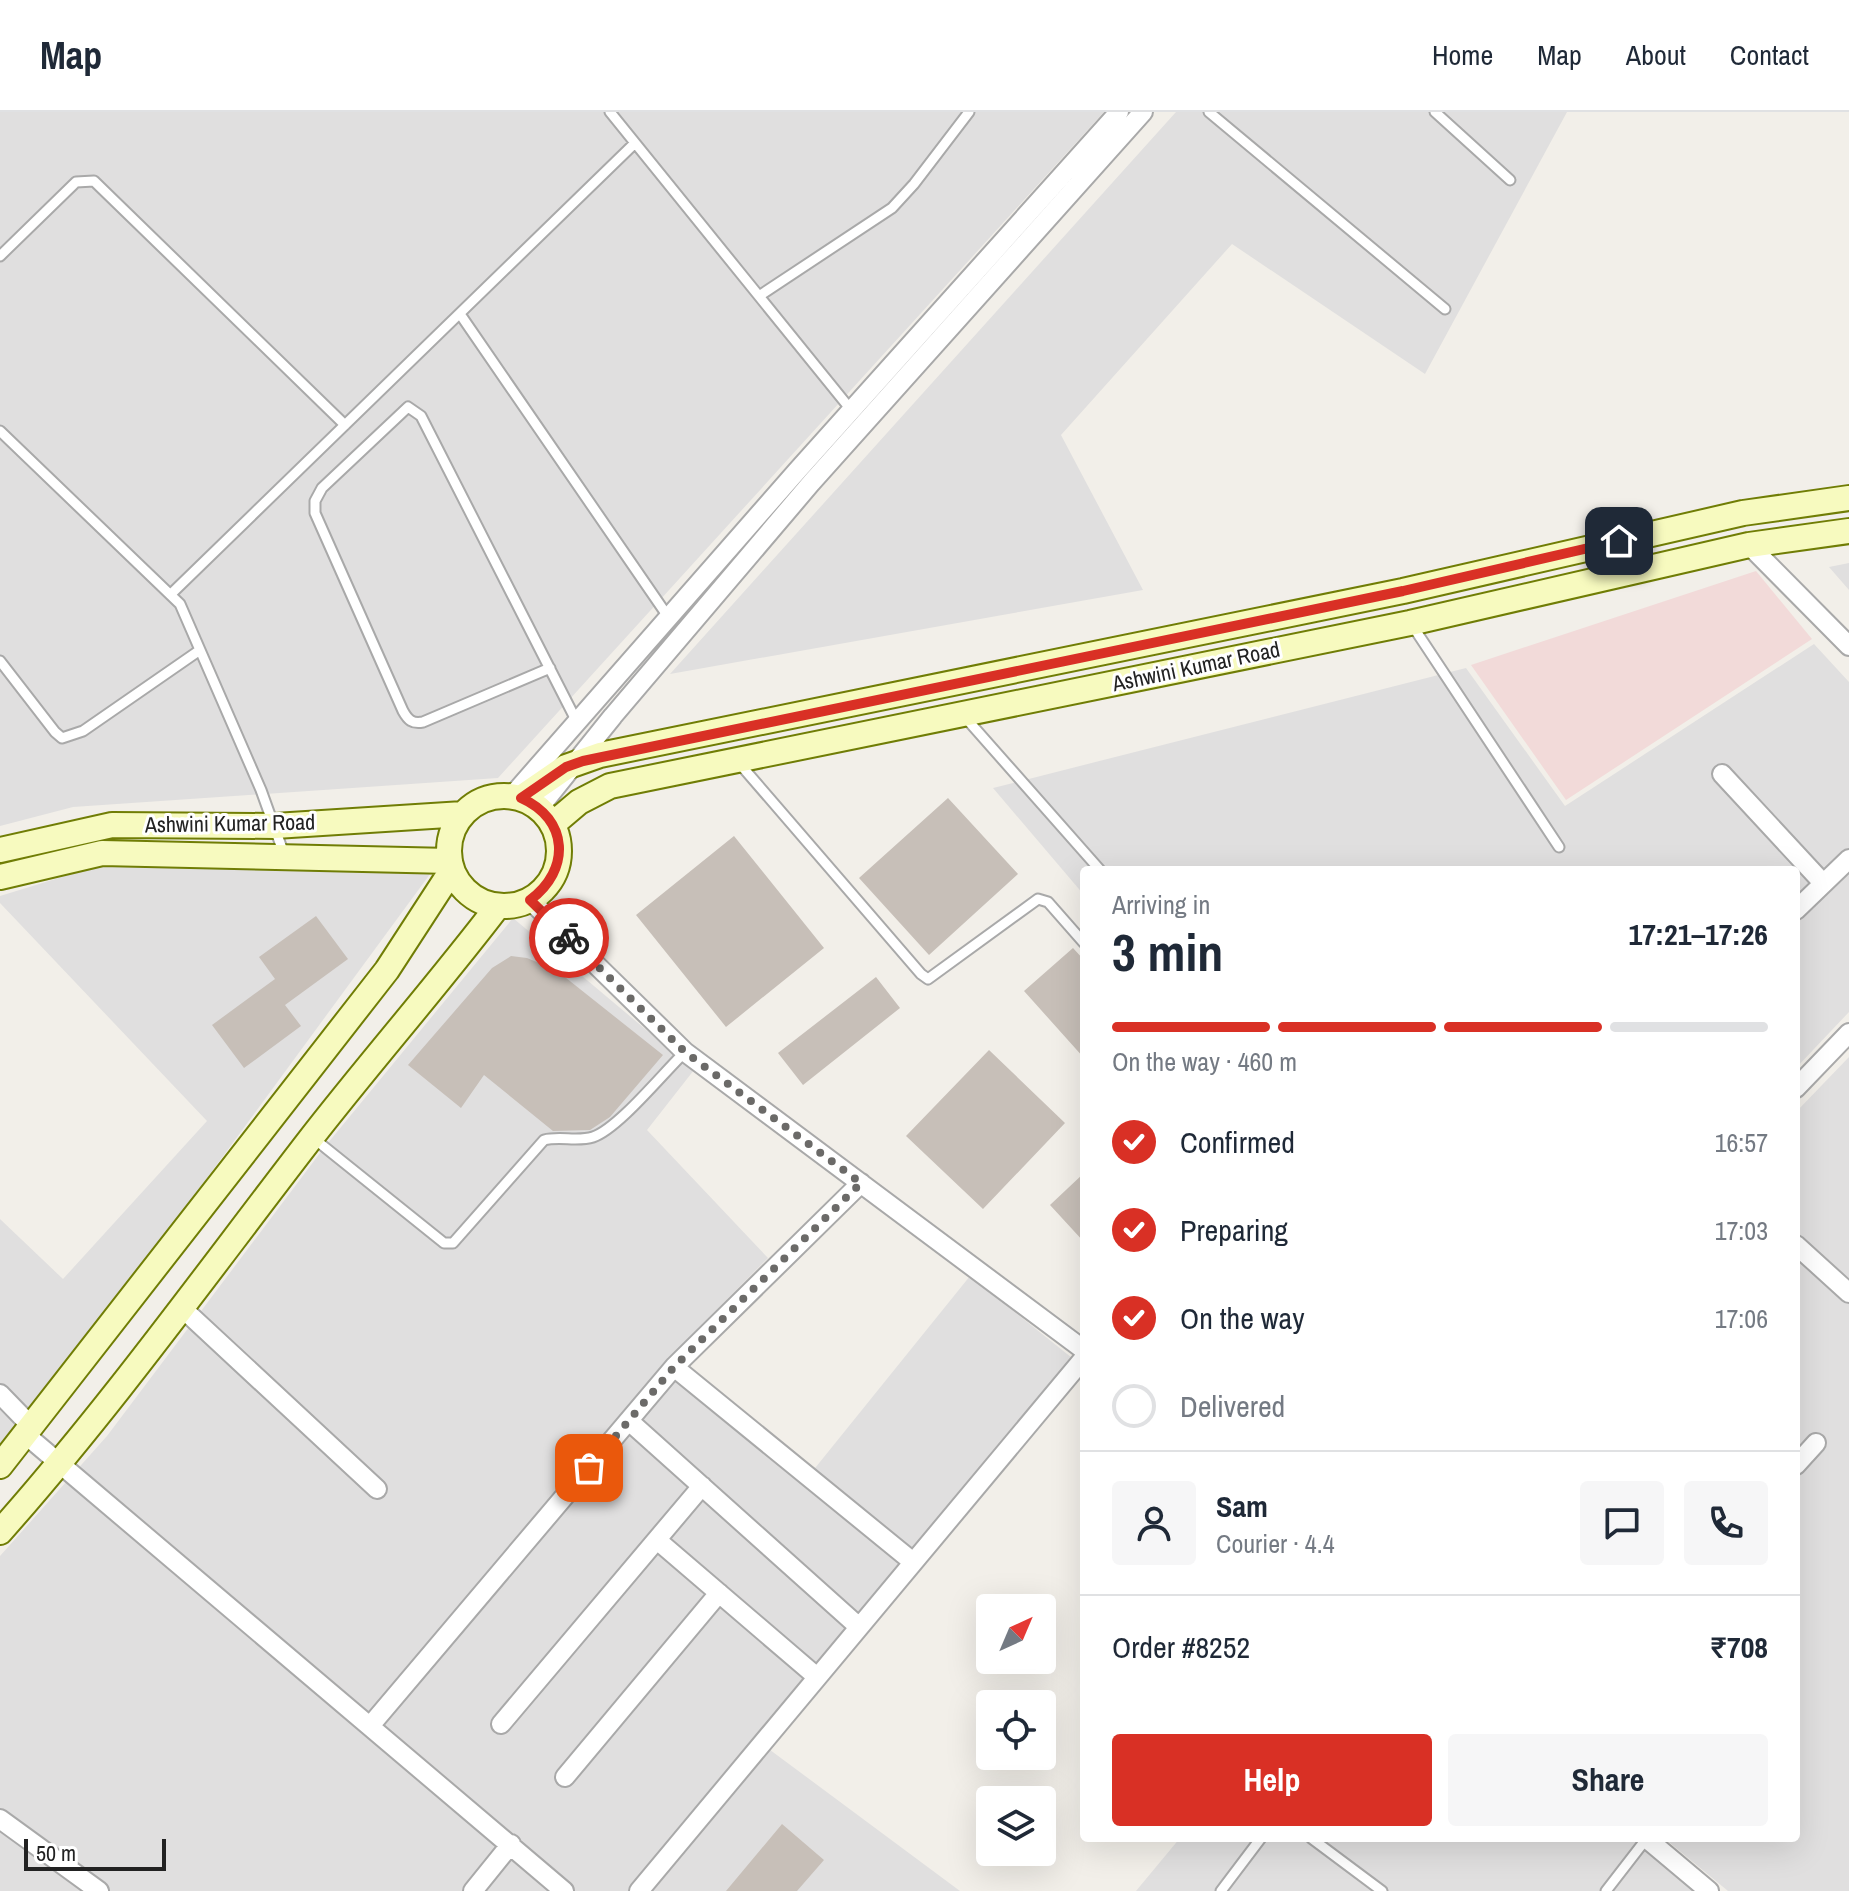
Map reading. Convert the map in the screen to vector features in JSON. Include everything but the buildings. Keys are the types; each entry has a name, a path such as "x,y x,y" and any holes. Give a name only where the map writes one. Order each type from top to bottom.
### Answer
{"main road":[{"name":"Ashwini Kumar Road","path":"531,807 572,765 600,755 1403,591 1743,513 1849,498"},
{"name":"Ashwini Kumar Road","path":"531,807 579,802 610,786 1410,623 1749,545 1849,531"},
{"path":"490,797 531,807 559,841 559,858 554,875 544,889 530,900 515,905 498,906 470,894 451,866 450,840 454,826 463,814 475,803 490,797"},
{"name":"Ashwini Kumar Road","path":"0,850 112,825 275,826 359,818 463,814"},
{"name":"Ashwini Kumar Road","path":"0,877 102,853 285,857 451,866"},
{"path":"0,1466 387,970 451,866"},
{"path":"0,1532 59,1465 312,1137 498,906"}],"street":[{"path":"572,765 857,418 1119,112"},
{"path":"531,807 577,722 669,618 1143,112"},
{"path":"1749,545 1849,646"},
{"path":"1722,774 1823,883"},
{"path":"1800,906 1849,859"},
{"path":"530,900 685,1052 1080,1347"},
{"path":"1800,1084 1849,1033"},
{"path":"370,1726 674,1367 861,1183"},
{"path":"1800,1249 1849,1293"},
{"path":"181,1307 377,1489"},
{"path":"639,1891 1080,1363"},
{"path":"674,1367 913,1562"},
{"path":"0,1394 59,1465 564,1891"},
{"path":"629,1421 859,1627"},
{"path":"1800,1461 1816,1443"},
{"path":"501,1724 702,1486"},
{"path":"657,1540 817,1677"},
{"path":"565,1777 719,1593"},
{"path":"0,1819 99,1891"},
{"path":"1652,1842 1709,1891"},
{"path":"473,1891 511,1844"}],"lane":[{"path":"610,112 857,418"},
{"path":"759,296 892,208 969,112"},
{"path":"1209,112 1445,309"},
{"path":"1435,112 1510,180"},
{"path":"171,594 635,143"},
{"path":"0,256 76,182 94,181 345,425"},
{"path":"460,314 669,618"},
{"path":"550,668 423,722 408,719 403,711 315,513 315,501 322,488 408,407 421,416 550,668 577,722"},
{"path":"0,431 180,604 275,826 285,857"},
{"path":"1410,623 1559,847"},
{"path":"0,661 62,738 83,731 200,650"},
{"path":"962,714 1096,866"},
{"path":"737,760 928,979 1038,899 1048,902 1080,938"},
{"path":"312,1137 444,1243 453,1243 544,1140 598,1136 616,1122 685,1052"},
{"path":"1221,1891 1258,1842"},
{"path":"1316,1842 1382,1891"},
{"path":"1606,1891 1644,1842"}],"shaded area":[{"path":"0,112 1104,112 498,778 73,807 0,826"},
{"path":"1176,112 1567,112 1425,374 1232,244 1061,435 1143,590 670,674"},
{"path":"1849,563 1849,590 1829,567"},
{"path":"1756,571 1812,639 1566,800 1471,665"},
{"path":"1814,644 1849,682 1849,1012 1800,1064 1800,866 1080,866 1080,890 993,788 1466,668 1565,806"},
{"path":"101,865 433,870 0,1460 0,1219 63,1279 207,1121 0,903 0,896"},
{"path":"513,918 694,1070 647,1130 768,1258 659,1368 803,1483 970,1276 1072,1358 754,1738 960,1891 0,1891 0,1556 107,1436 323,1149"},
{"path":"1849,1057 1849,1891 1728,1891 1669,1842 1800,1842 1800,1108"},
{"path":"1177,1842 1639,1842 1699,1891 1136,1891"}],"way so far":[{"path":"569,938 685,1052 861,1183 674,1367 589,1468"}],"route":[{"path":"569,938 530,900 544,889 554,875 559,858 559,841 545,813 521,798 566,767 600,755 1403,591 1619,541"}]}
